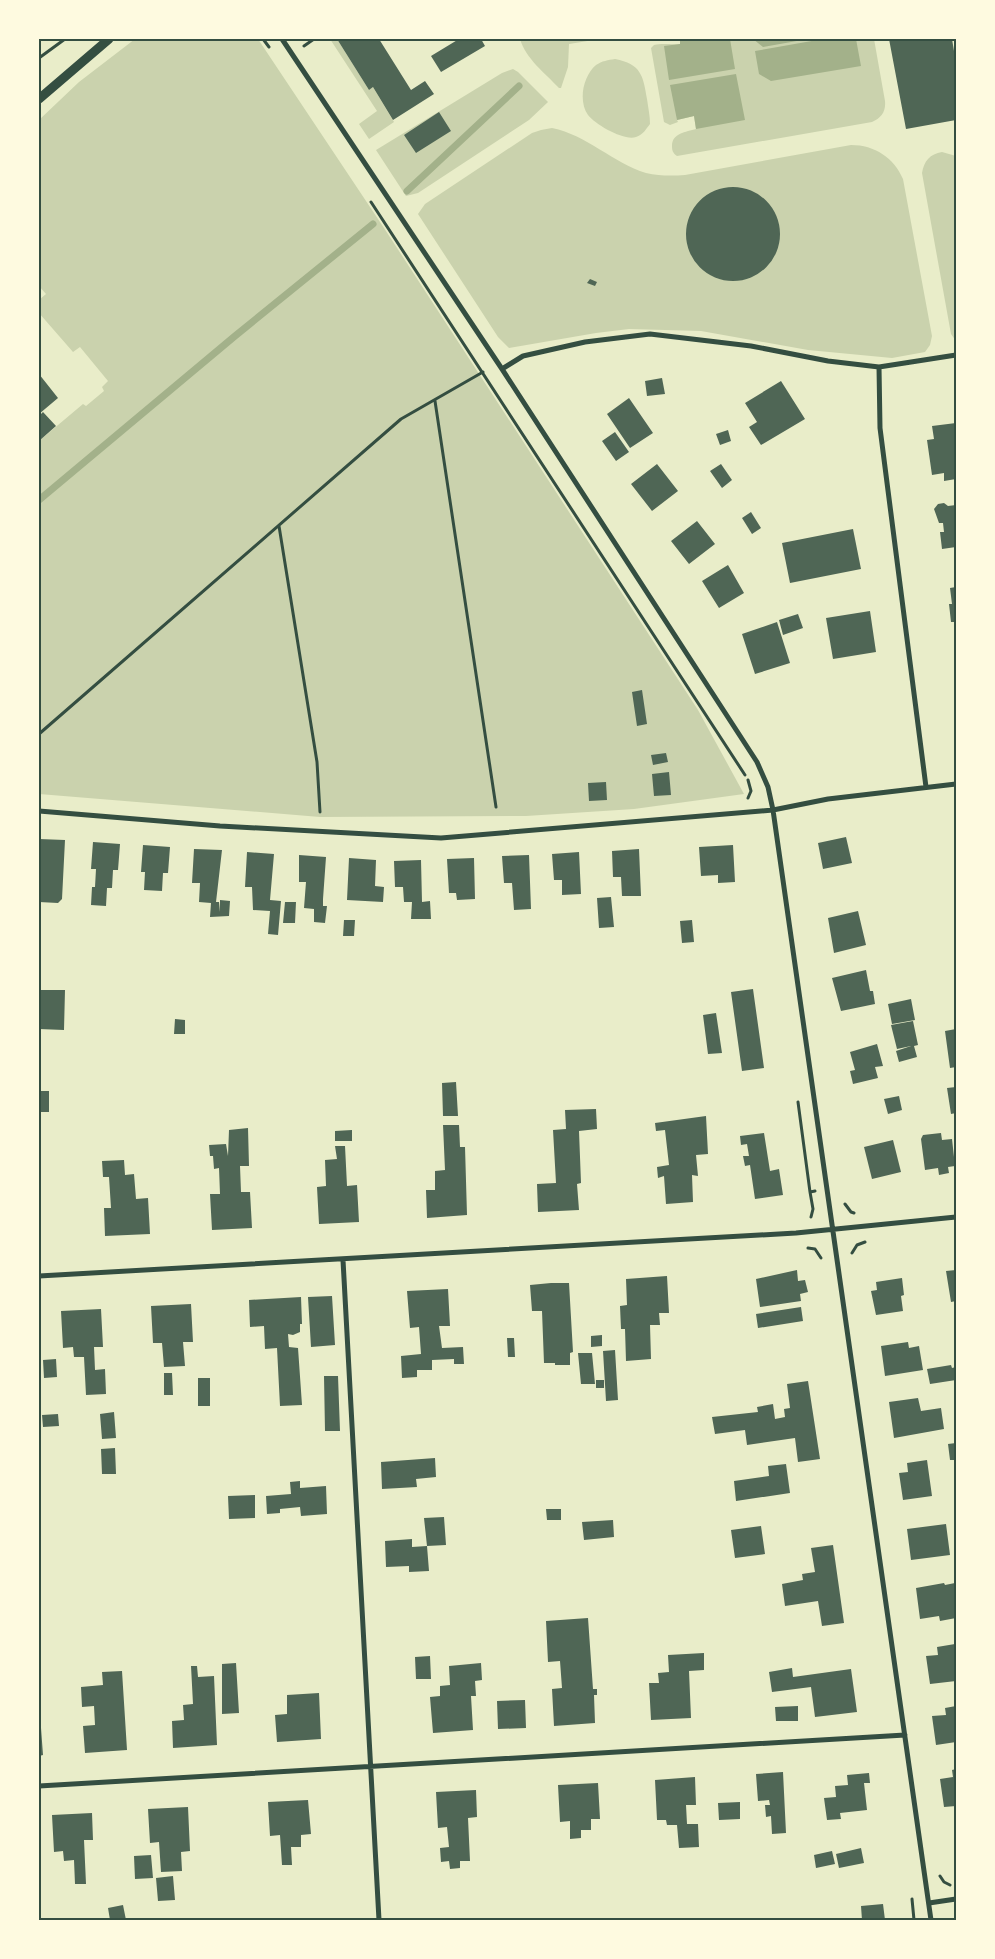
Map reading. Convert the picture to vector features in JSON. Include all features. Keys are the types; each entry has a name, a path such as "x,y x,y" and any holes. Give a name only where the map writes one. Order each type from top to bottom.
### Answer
{"street":[{"path":"39,98 109,39"},
{"path":"282,39 502,369 757,762 768,788 773,810 834,1229 931,1920"},
{"path":"502,369 523,356 585,342 650,334 751,346 828,361 879,367 956,355"},
{"path":"879,367 880,428 926,787"},
{"path":"39,811 220,826 441,838 773,810 828,799 956,784"},
{"path":"39,1276 796,1233 956,1217"},
{"path":"343,1260 379,1920"},
{"path":"39,1786 905,1735"},
{"path":"929,1904 956,1900"}],"path":[{"path":"39,59 65,39"},
{"path":"263,39 274,55"},
{"path":"299,39 309,54"},
{"path":"304,46 314,39"},
{"path":"368,197 743,771 751,791 750,796 746,800 733,801 734,813"},
{"path":"39,734 401,419 483,372"},
{"path":"435,401 496,807"},
{"path":"279,525 317,762 320,812"},
{"path":"798,1100 812,1216 796,1223 796,1248 815,1249 819,1254 822,1264"},
{"path":"810,1192 828,1189"},
{"path":"939,1874 944,1882 956,1886"}],"shaded area":[{"path":"135,39 258,39 384,228 698,710 744,794 634,809 526,816 320,817 39,794 39,441 83,404 86,406 104,391 102,387 108,381 80,347 73,352 39,313 39,300 46,294 39,286 39,120 79,82"},
{"path":"330,39 337,39 369,90 373,87 394,122 369,139 359,124 377,111"},
{"path":"520,39 600,39 569,44 568,67 561,88 559,88 531,59"},
{"path":"680,39 874,39 885,101 884,111 878,119 872,122 677,156 672,146 674,138 696,129 694,116 677,120 678,122 670,125 664,122 651,48 657,44 680,44"},
{"path":"680,39 730,39 735,69 669,80 664,46 680,44"},
{"path":"753,39 808,39 763,47"},
{"path":"823,39 856,39 861,66 771,81 759,74 755,51"},
{"path":"615,59 624,61 635,68 644,83 650,124 636,137 625,137 610,131 588,115 583,103 583,89 588,75 596,65"},
{"path":"513,69 548,102 529,120 418,193 406,196 376,150 502,73"},
{"path":"736,74 745,120 696,129 694,116 677,120 670,85"},
{"path":"552,128 577,137 622,163 646,173 670,176 685,175 851,145 868,147 883,154 894,165 903,179 932,336 930,345 925,352 892,358 808,350 701,331 629,329 509,348 498,337 418,214 425,204 532,133"},
{"path":"942,152 956,156 956,341 951,334 922,173 928,159 934,154"}],"building":[{"path":"337,39 379,39 411,90 425,81 434,94 393,120 373,87 369,90"},
{"path":"459,39 481,39 485,46 441,72 431,56"},
{"path":"889,39 952,39 956,63 956,120 906,129"},
{"path":"439,112 451,131 416,153 404,135"},
{"path":"733,187 751,191 766,201 776,216 780,234 776,252 766,267 751,277 733,281 715,277 700,267 690,252 686,234 690,216 700,201 715,191"},
{"path":"590,279 597,282 595,286 587,283"},
{"path":"39,374 58,398 39,414"},
{"path":"662,378 665,394 647,396 645,381"},
{"path":"781,381 805,419 761,445 749,427 757,422 745,403"},
{"path":"629,398 653,433 630,448 607,414"},
{"path":"43,412 56,426 39,441 39,416"},
{"path":"956,423 956,479 944,481 944,473 932,475 927,440 934,439 932,426"},
{"path":"728,430 731,441 720,445 716,434"},
{"path":"615,432 629,452 616,461 602,441"},
{"path":"657,464 678,491 652,511 631,484"},
{"path":"721,464 732,480 722,488 710,471"},
{"path":"944,503 948,506 956,505 956,547 942,549 940,532 944,532 943,523 939,523 934,509 938,504"},
{"path":"751,512 761,528 752,534 742,518"},
{"path":"697,521 715,544 689,564 671,541"},
{"path":"853,529 861,569 790,583 782,543"},
{"path":"728,565 744,593 719,608 702,581"},
{"path":"956,587 956,622 951,622 949,604 952,604 950,588"},
{"path":"870,611 876,652 833,659 826,618"},
{"path":"798,614 803,628 783,635 779,620"},
{"path":"777,622 790,663 755,674 742,634"},
{"path":"642,690 647,724 637,726 632,692"},
{"path":"666,753 668,762 653,765 651,755"},
{"path":"669,772 671,795 654,796 652,774"},
{"path":"606,782 607,800 589,801 588,783"},
{"path":"846,837 852,863 823,869 818,843"},
{"path":"39,839 65,840 62,899 58,903 39,902"},
{"path":"93,842 120,844 118,870 113,870 112,888 107,888 106,906 91,905 96,869 91,869"},
{"path":"143,845 170,847 168,873 163,873 162,891 144,890 145,872 141,872"},
{"path":"733,845 735,882 718,883 718,875 701,876 699,847"},
{"path":"194,849 222,850 216,902 219,902 220,912 220,900 230,901 229,916 210,917 211,903 199,902 200,883 192,883"},
{"path":"639,849 641,896 622,896 621,877 613,877 612,851"},
{"path":"247,852 274,854 270,900 281,901 278,935 268,934 270,911 253,910 252,887 245,887"},
{"path":"579,852 581,894 562,895 562,880 554,880 552,854"},
{"path":"299,855 326,857 323,899 323,906 327,906 325,923 314,922 314,909 304,908 306,882 299,882"},
{"path":"529,855 531,909 514,910 512,883 504,883 502,856"},
{"path":"349,858 376,860 375,886 384,887 383,902 347,900"},
{"path":"474,858 475,899 457,900 456,893 449,893 447,859"},
{"path":"421,860 422,902 430,901 431,919 411,919 412,902 404,902 403,887 395,887 394,861"},
{"path":"611,897 614,927 599,928 597,898"},
{"path":"285,902 296,902 295,923 283,923"},
{"path":"858,911 866,945 834,953 828,918"},
{"path":"344,920 355,920 354,936 343,936"},
{"path":"692,920 694,942 682,943 680,921"},
{"path":"866,970 870,991 873,991 875,1004 841,1011 832,978"},
{"path":"753,989 764,1068 742,1071 731,992"},
{"path":"39,990 65,990 64,1030 39,1029"},
{"path":"911,999 915,1020 892,1024 888,1004"},
{"path":"716,1013 722,1053 708,1054 703,1015"},
{"path":"175,1019 185,1020 185,1034 174,1034"},
{"path":"913,1021 918,1045 914,1046 917,1057 899,1062 896,1051 911,1046 897,1049 891,1025"},
{"path":"956,1029 956,1067 950,1068 945,1031"},
{"path":"877,1044 883,1066 875,1067 878,1078 853,1084 850,1071 855,1070 850,1052"},
{"path":"456,1082 458,1116 443,1116 442,1083"},
{"path":"956,1087 956,1113 951,1114 947,1088"},
{"path":"39,1091 49,1091 49,1112 39,1112"},
{"path":"899,1096 902,1110 888,1114 884,1099"},
{"path":"596,1109 597,1129 579,1131 581,1183 577,1184 579,1210 538,1212 537,1184 556,1183 553,1130 566,1129 565,1110"},
{"path":"706,1116 708,1154 696,1155 698,1176 692,1175 693,1202 666,1204 664,1176 658,1178 657,1167 669,1165 665,1130 656,1131 655,1123"},
{"path":"443,1125 459,1125 460,1147 465,1147 467,1215 427,1218 426,1190 435,1190 435,1171 445,1170"},
{"path":"248,1128 249,1166 240,1166 241,1192 250,1192 252,1228 212,1230 210,1194 220,1194 219,1168 214,1169 213,1156 210,1156 209,1145 226,1144 228,1156 229,1130"},
{"path":"352,1130 352,1141 335,1141 335,1131"},
{"path":"764,1133 770,1171 779,1169 783,1195 755,1199 750,1165 745,1166 743,1156 749,1156 747,1144 741,1145 740,1136"},
{"path":"941,1133 942,1140 952,1139 955,1166 948,1167 949,1173 939,1175 938,1168 925,1170 921,1139 923,1135"},
{"path":"893,1140 901,1172 872,1179 864,1147"},
{"path":"335,1146 345,1146 347,1186 357,1185 359,1222 319,1224 317,1187 326,1186 325,1160 337,1159"},
{"path":"124,1160 125,1175 134,1174 136,1199 148,1198 150,1234 105,1236 104,1208 111,1208 109,1177 103,1177 102,1161"},
{"path":"797,1270 798,1281 805,1280 808,1292 800,1294 801,1301 760,1307 756,1279"},
{"path":"956,1270 956,1301 951,1302 946,1271"},
{"path":"667,1276 669,1313 659,1313 660,1325 650,1325 651,1359 626,1361 625,1329 621,1329 620,1306 627,1305 626,1279"},
{"path":"902,1278 904,1295 901,1296 903,1311 876,1315 871,1291 877,1290 876,1282"},
{"path":"569,1283 573,1352 570,1353 570,1365 544,1363 542,1311 532,1311 530,1285"},
{"path":"448,1289 450,1326 439,1326 442,1348 463,1347 464,1364 454,1364 454,1359 432,1360 432,1370 417,1370 417,1377 402,1378 401,1356 421,1354 419,1327 410,1328 407,1291"},
{"path":"332,1296 335,1345 311,1347 308,1297"},
{"path":"301,1297 302,1324 300,1324 300,1332 293,1335 288,1334 289,1347 298,1348 302,1405 280,1406 277,1348 265,1349 264,1326 250,1327 249,1300"},
{"path":"191,1304 193,1342 183,1342 185,1366 164,1367 162,1343 153,1343 151,1306"},
{"path":"801,1307 803,1321 758,1328 756,1314"},
{"path":"101,1309 103,1347 94,1347 95,1370 105,1369 106,1394 86,1395 84,1357 74,1357 73,1347 63,1348 61,1311"},
{"path":"602,1335 602,1346 591,1347 591,1336"},
{"path":"507,1338 514,1338 515,1357 508,1357"},
{"path":"908,1342 909,1348 919,1346 923,1370 885,1376 881,1346"},
{"path":"615,1350 618,1400 606,1401 603,1351"},
{"path":"578,1353 592,1353 595,1384 581,1384"},
{"path":"56,1359 57,1377 44,1378 43,1360"},
{"path":"951,1365 952,1368 956,1367 956,1380 930,1384 927,1369"},
{"path":"164,1373 172,1373 173,1395 164,1395"},
{"path":"324,1376 338,1376 340,1431 325,1431"},
{"path":"198,1378 210,1378 210,1406 198,1406"},
{"path":"596,1380 604,1380 604,1388 596,1388"},
{"path":"808,1381 820,1459 798,1462 795,1438 747,1445 745,1430 715,1434 712,1417 758,1412 757,1407 773,1404 775,1419 785,1417 784,1409 790,1408 787,1384"},
{"path":"918,1398 921,1411 941,1408 944,1429 894,1438 889,1402"},
{"path":"114,1412 116,1438 102,1439 100,1414"},
{"path":"58,1414 59,1426 43,1427 42,1415"},
{"path":"956,1443 956,1460 950,1460 948,1444"},
{"path":"115,1448 116,1474 102,1474 101,1449"},
{"path":"435,1458 436,1477 416,1479 417,1487 382,1489 381,1462"},
{"path":"927,1460 932,1496 903,1500 899,1473 908,1472 907,1463"},
{"path":"786,1464 790,1493 736,1501 734,1481 769,1476 768,1466"},
{"path":"300,1481 300,1488 326,1486 327,1514 301,1516 300,1507 280,1509 280,1513 267,1514 266,1496 291,1494 290,1482"},
{"path":"255,1495 255,1518 229,1519 228,1496"},
{"path":"546,1509 561,1509 561,1520 547,1520"},
{"path":"444,1517 446,1545 427,1546 424,1518"},
{"path":"613,1520 614,1537 584,1540 582,1522"},
{"path":"946,1524 950,1555 911,1560 907,1529"},
{"path":"761,1526 765,1554 735,1558 731,1530"},
{"path":"412,1539 412,1547 427,1546 429,1571 409,1572 409,1566 386,1567 385,1541"},
{"path":"833,1545 844,1623 822,1626 818,1601 785,1606 782,1584 803,1580 802,1574 815,1572 811,1548"},
{"path":"944,1583 945,1585 955,1583 956,1618 940,1621 939,1616 920,1619 916,1588"},
{"path":"588,1618 593,1689 597,1689 597,1695 594,1695 595,1723 554,1726 552,1689 562,1688 560,1661 548,1662 546,1621"},
{"path":"955,1644 956,1681 930,1684 926,1656 938,1655 937,1647"},
{"path":"704,1653 704,1670 689,1671 691,1718 651,1720 649,1683 659,1683 658,1673 669,1672 668,1655"},
{"path":"430,1656 431,1679 416,1679 415,1657"},
{"path":"236,1663 239,1713 222,1714 222,1664"},
{"path":"481,1663 482,1680 475,1681 476,1696 471,1696 473,1730 433,1733 430,1697 440,1696 440,1686 450,1685 449,1666"},
{"path":"191,1666 197,1666 198,1677 214,1676 217,1745 173,1748 172,1721 184,1720 183,1705 193,1704"},
{"path":"792,1668 793,1677 851,1669 857,1712 815,1717 811,1687 772,1692 769,1672"},
{"path":"122,1671 127,1750 85,1753 83,1726 95,1725 94,1706 82,1707 81,1687 103,1685 102,1672"},
{"path":"319,1693 321,1739 277,1742 275,1715 287,1714 287,1695"},
{"path":"525,1700 526,1728 498,1729 497,1701"},
{"path":"798,1706 798,1721 776,1721 775,1707"},
{"path":"956,1706 956,1742 936,1745 932,1716 946,1715 945,1708"},
{"path":"41,1728 43,1755 39,1756 39,1729"},
{"path":"956,1769 956,1806 944,1807 940,1779 953,1777 952,1770"},
{"path":"783,1772 786,1833 772,1834 771,1816 766,1817 765,1805 770,1805 769,1800 758,1801 756,1774"},
{"path":"869,1773 870,1783 864,1783 867,1810 840,1813 841,1819 827,1820 824,1798 836,1797 835,1786 848,1785 847,1775"},
{"path":"695,1777 696,1805 686,1805 687,1824 698,1824 699,1847 679,1848 677,1825 667,1825 666,1820 657,1820 655,1780"},
{"path":"598,1783 600,1819 591,1819 591,1830 581,1830 581,1838 570,1839 570,1821 560,1822 558,1785"},
{"path":"476,1790 477,1817 468,1818 470,1861 460,1861 460,1868 450,1869 449,1861 441,1862 440,1848 449,1847 447,1827 438,1828 436,1792"},
{"path":"308,1800 311,1834 301,1835 301,1847 291,1847 292,1865 282,1865 280,1835 270,1836 268,1802"},
{"path":"740,1802 740,1819 719,1820 718,1803"},
{"path":"188,1807 190,1851 181,1852 182,1871 161,1872 159,1842 150,1843 148,1809"},
{"path":"92,1813 93,1840 84,1840 86,1884 75,1884 74,1860 64,1861 63,1851 54,1852 52,1815"},
{"path":"861,1848 864,1863 839,1868 836,1854"},
{"path":"832,1851 835,1864 816,1868 814,1855"},
{"path":"151,1855 153,1878 135,1879 134,1856"},
{"path":"173,1876 175,1900 158,1901 156,1878"},
{"path":"883,1904 885,1920 862,1920 861,1906"},
{"path":"123,1905 126,1920 110,1920 108,1908"}],"waterway":[{"path":"407,191 519,86"},
{"path":"39,500 235,336 373,224"}]}
